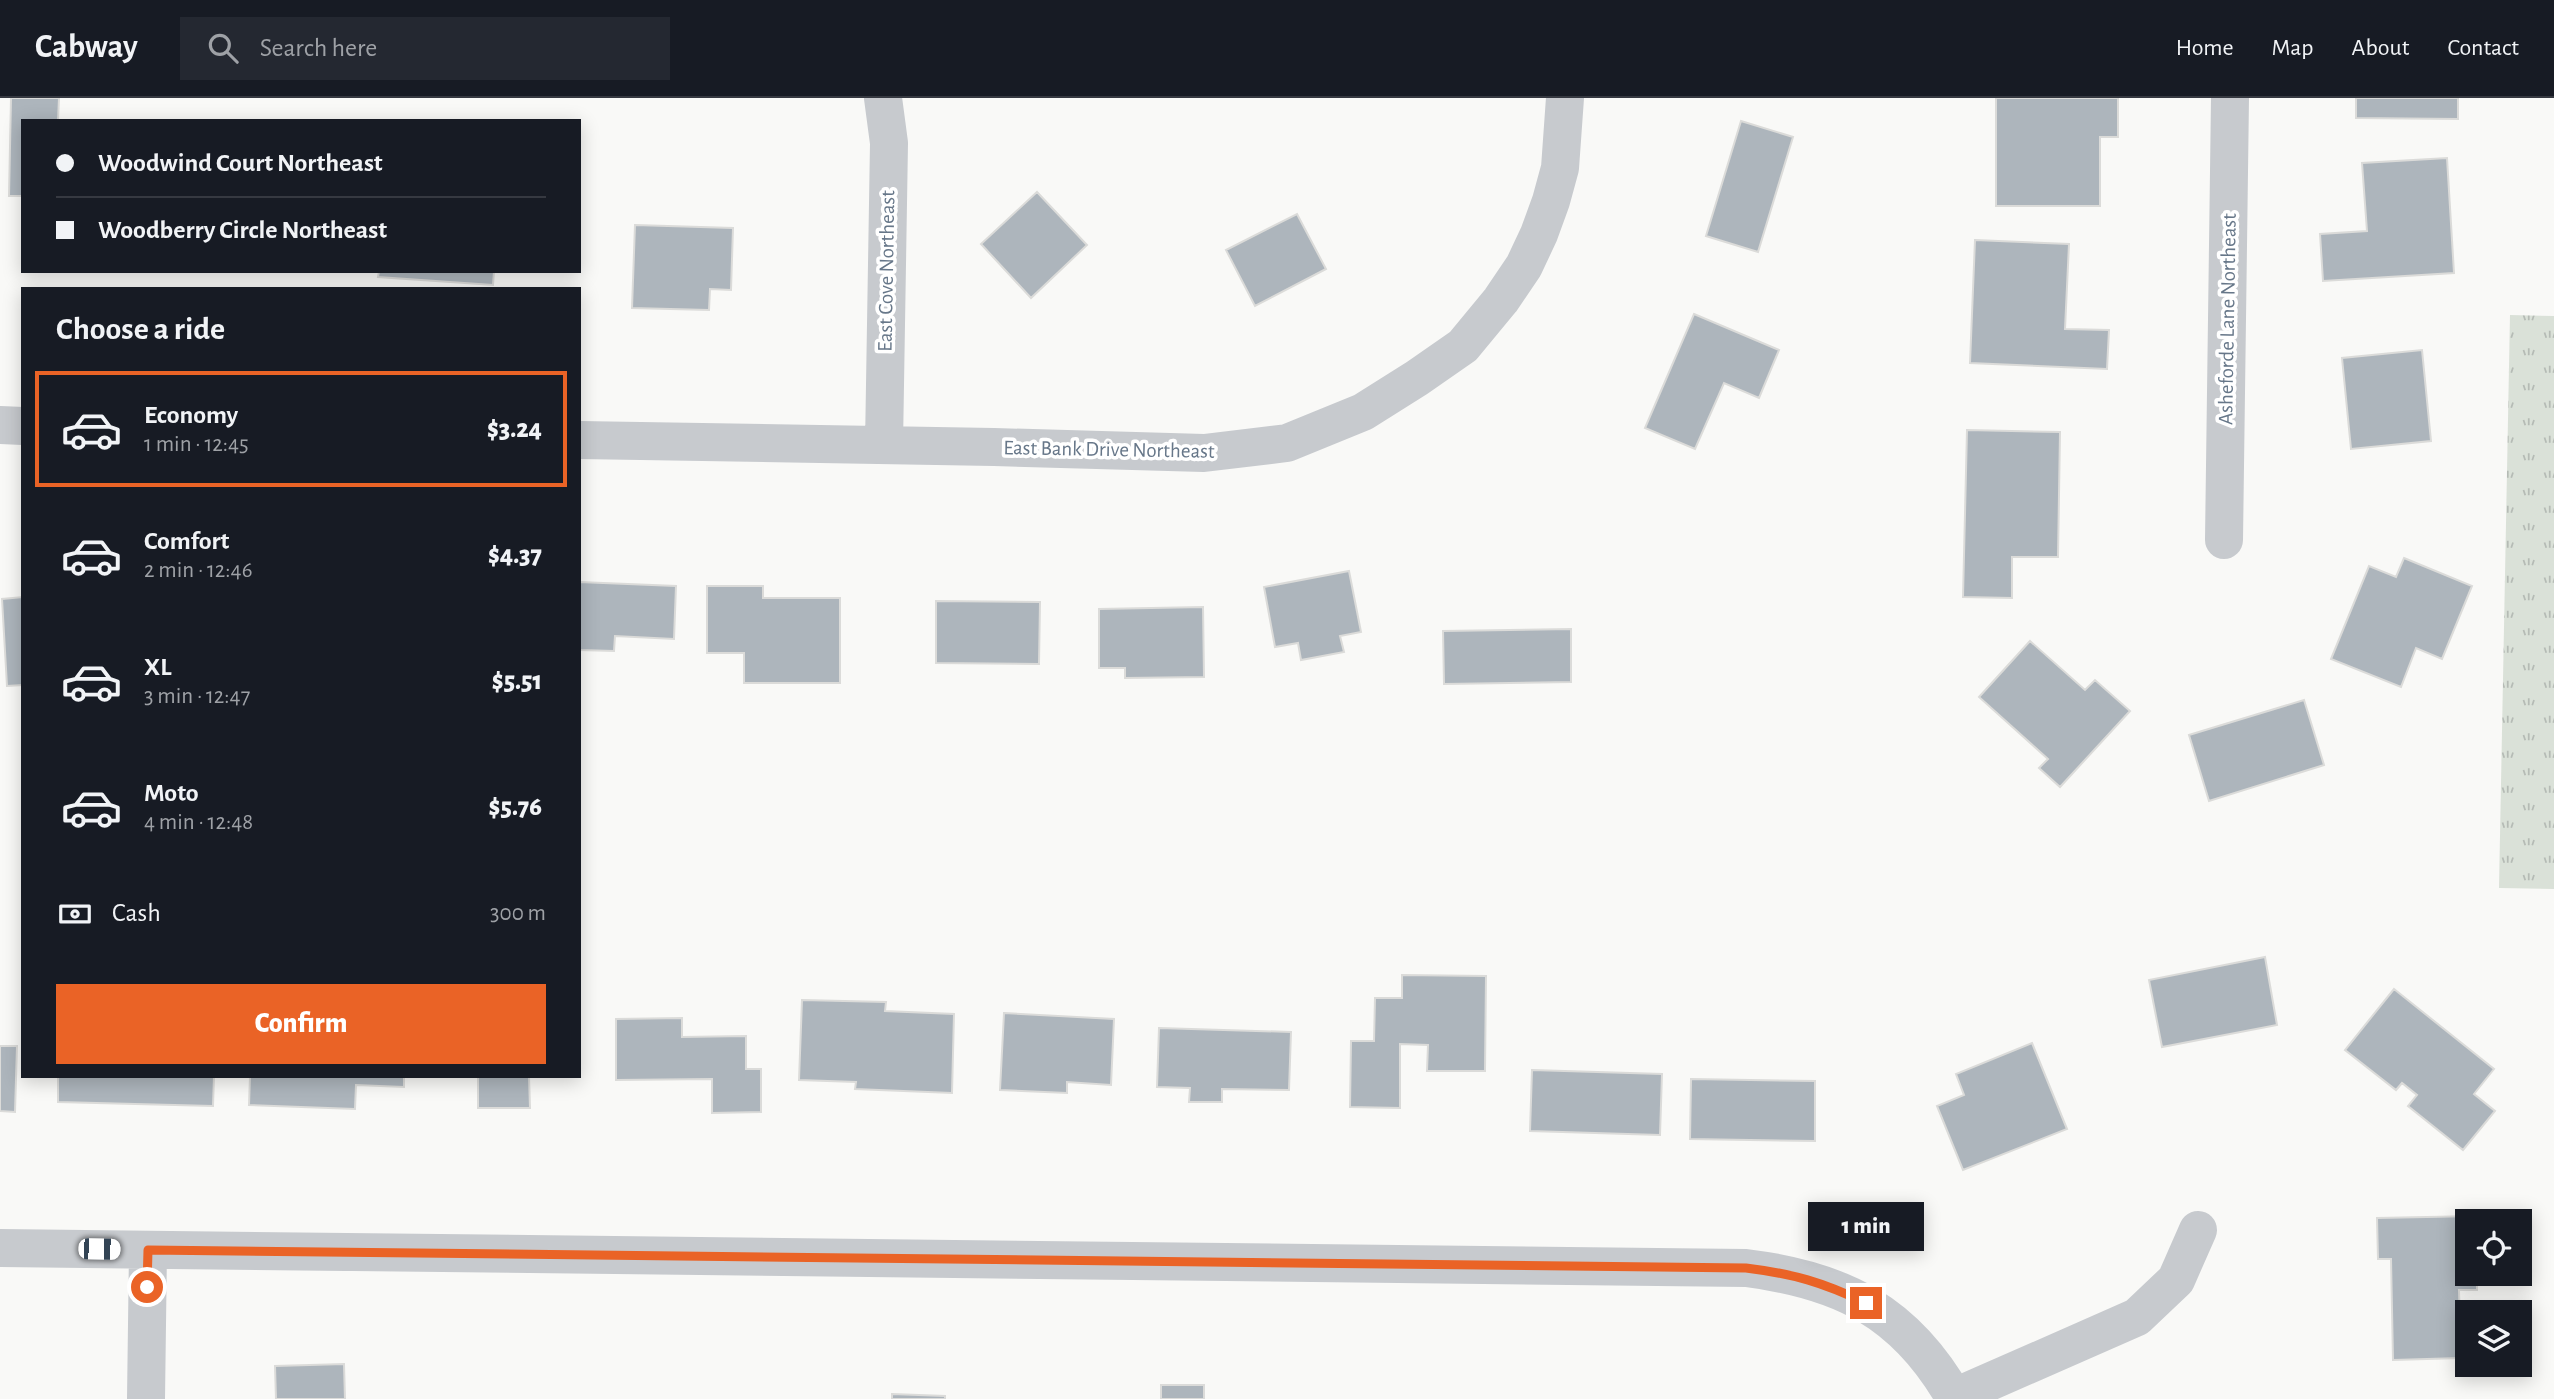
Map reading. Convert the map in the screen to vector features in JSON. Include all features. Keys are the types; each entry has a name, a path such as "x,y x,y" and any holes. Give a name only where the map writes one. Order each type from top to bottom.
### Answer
{"street":[{"name":"East Cove Northeast","path":"883,98 889,143 884,445"},
{"name":"East Bank Drive Northeast","path":"581,440 1204,453 1287,443 1363,412 1417,378 1463,346 1506,293 1539,234 1551,201 1560,168 1565,98"},
{"name":"Asheforde Lane Northeast","path":"2224,540 2230,98"},
{"path":"0,425 21,426"},
{"path":"0,1248 1746,1268 1784,1273 1822,1283 1866,1303 1905,1332 1927,1356 1955,1398 2137,1317 2176,1280 2198,1230"},
{"path":"146,1399 148,1250"}],"green space":[{"path":"2510,315 2554,316 2554,889 2499,888"}],"building":[{"path":"11,98 59,98 58,119 21,119 21,196 9,196"},
{"path":"1996,98 2118,98 2118,137 2100,137 2100,206 1996,206"},
{"path":"2356,98 2458,98 2458,119 2356,118"},
{"path":"1741,121 1793,137 1758,252 1706,236"},
{"path":"2447,158 2454,273 2323,281 2320,234 2367,231 2362,163"},
{"path":"1037,192 1087,245 1031,298 981,244"},
{"path":"1297,214 1326,269 1255,306 1226,250"},
{"path":"635,225 733,228 731,290 710,289 709,310 632,308"},
{"path":"1975,240 2069,244 2065,329 2109,330 2107,369 1970,363"},
{"path":"379,273 494,273 493,285 378,277"},
{"path":"1694,314 1779,350 1759,398 1724,383 1695,449 1645,428"},
{"path":"2422,350 2431,441 2351,449 2342,358"},
{"path":"1967,430 2060,432 2058,557 2012,557 2012,598 1963,597"},
{"path":"2404,558 2472,586 2442,659 2416,648 2401,687 2331,659 2369,566 2396,577"},
{"path":"1349,571 1361,632 1340,636 1344,652 1301,660 1298,643 1275,647 1264,587"},
{"path":"581,582 676,586 674,639 615,636 614,651 581,650"},
{"path":"707,586 763,586 763,598 840,598 840,683 744,683 744,653 707,653"},
{"path":"21,597 21,685 7,686 2,599"},
{"path":"936,601 1040,602 1039,664 936,663"},
{"path":"1203,607 1204,677 1125,678 1125,668 1099,668 1099,609"},
{"path":"1571,629 1571,682 1444,684 1443,631"},
{"path":"2030,641 2085,690 2095,680 2130,711 2060,787 2039,768 2048,759 1979,697"},
{"path":"2304,700 2324,765 2209,801 2189,735"},
{"path":"2265,957 2277,1025 2162,1047 2149,980"},
{"path":"1402,975 1486,976 1485,1071 1427,1071 1428,1045 1400,1044 1400,1108 1350,1107 1351,1041 1374,1041 1375,998 1402,998"},
{"path":"2394,989 2494,1069 2474,1094 2495,1111 2463,1150 2408,1106 2417,1095 2402,1083 2396,1090 2345,1050"},
{"path":"802,1000 886,1002 885,1011 954,1014 952,1093 855,1089 856,1082 799,1080"},
{"path":"1004,1013 1114,1019 1111,1085 1067,1082 1067,1093 1000,1090"},
{"path":"682,1018 682,1037 746,1036 746,1069 761,1069 761,1112 712,1113 712,1079 616,1080 616,1019"},
{"path":"1159,1028 1291,1032 1289,1090 1222,1089 1222,1102 1189,1102 1190,1088 1157,1087"},
{"path":"2032,1043 2067,1129 1963,1170 1937,1106 1964,1095 1956,1074"},
{"path":"0,1046 17,1046 15,1112 0,1111"},
{"path":"1532,1070 1662,1074 1660,1135 1530,1131"},
{"path":"58,1078 214,1078 213,1106 58,1102"},
{"path":"250,1078 404,1078 404,1087 356,1085 355,1109 249,1105"},
{"path":"478,1078 529,1078 530,1108 478,1108"},
{"path":"1691,1079 1815,1081 1815,1141 1690,1139"},
{"path":"2455,1216 2455,1286 2477,1286 2477,1290 2459,1290 2459,1300 2455,1300 2455,1358 2393,1360 2391,1259 2378,1259 2377,1218"},
{"path":"344,1364 345,1399 276,1399 275,1366"},
{"path":"1161,1385 1204,1385 1204,1399 1161,1399"},
{"path":"892,1394 945,1396 945,1399 892,1399"}],"route":[{"path":"147,1287 148,1250 1746,1268 1784,1273 1822,1283 1866,1303"}]}
